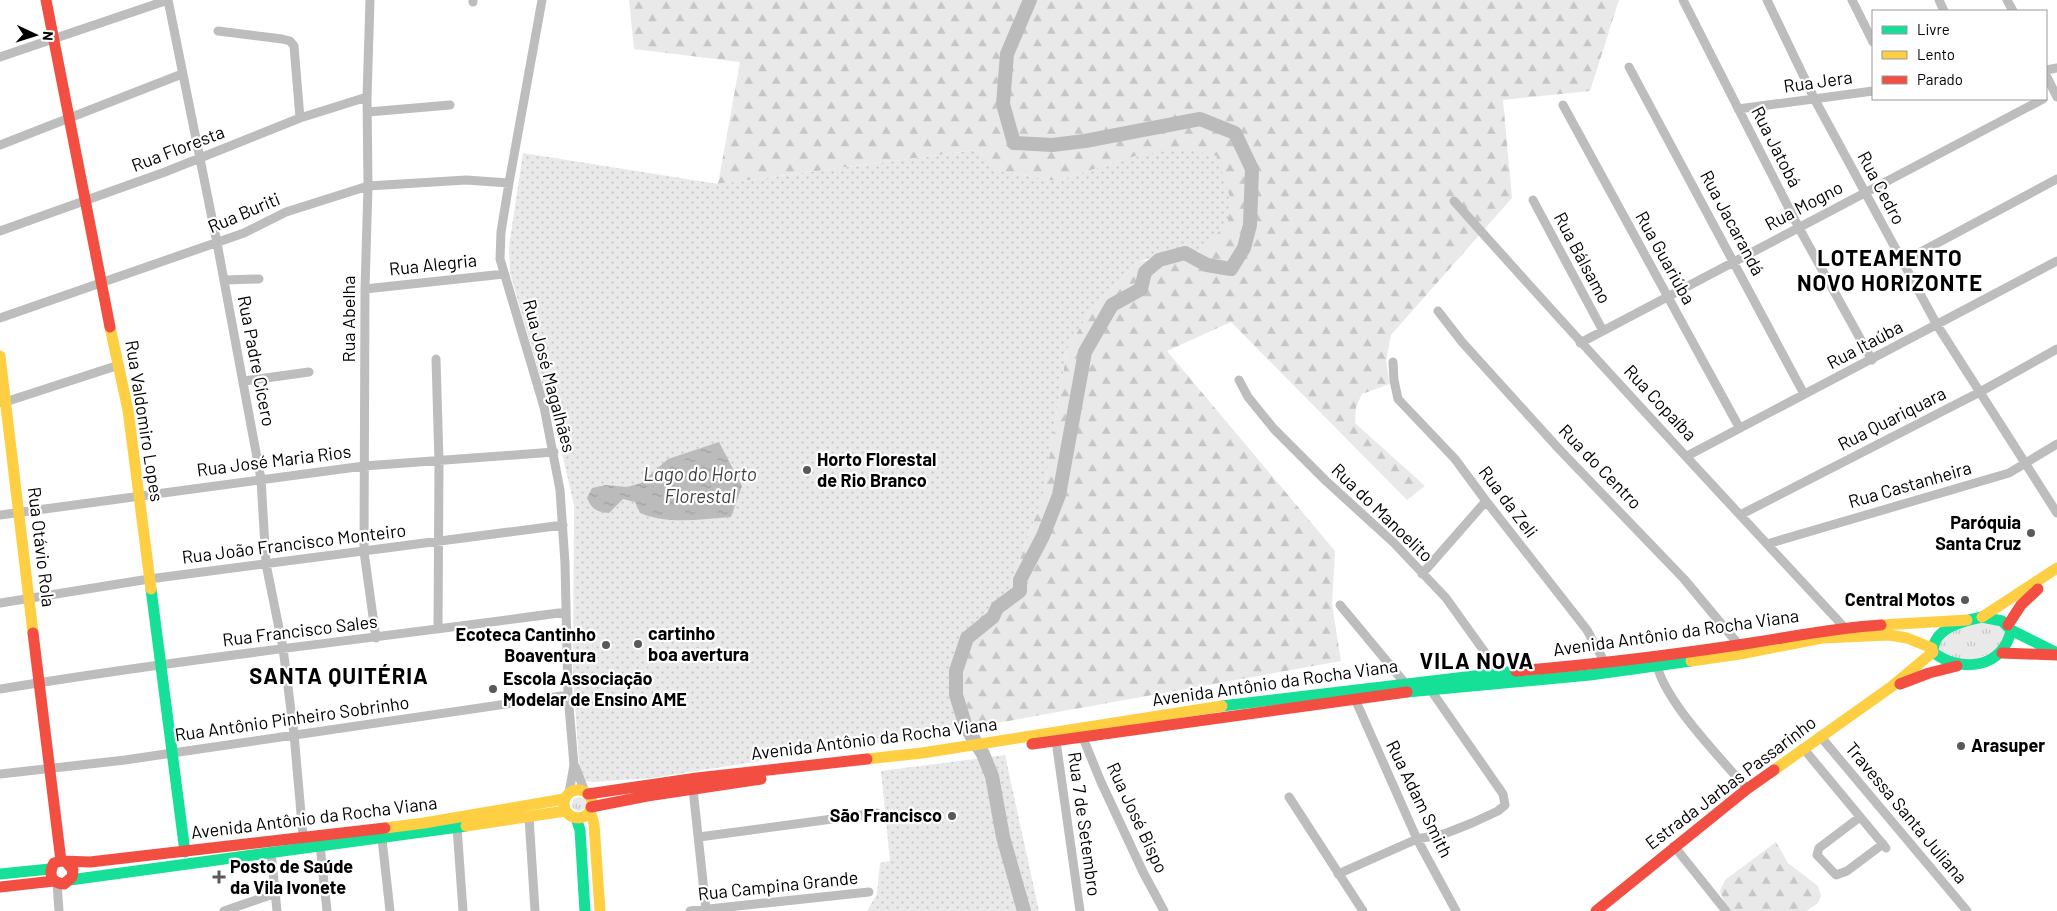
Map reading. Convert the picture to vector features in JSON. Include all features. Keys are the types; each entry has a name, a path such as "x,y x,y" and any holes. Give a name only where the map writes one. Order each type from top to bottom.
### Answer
{"main road":[{"name":"Rua Valdomiro Lopes","path":"46,0 101,284 128,410 160,665 173,752 184,852"},
{"name":"Rua Otávio Rola","path":"0,356 3,403 19,511 39,683 64,861"},
{"path":"2057,568 1982,617 1968,620 1942,632 1934,641 1932,650 1947,663 1958,666 1976,664 1991,659 2002,652 2010,640 2009,628 2026,598 2057,577"},
{"path":"1982,617 1999,620 2009,628 2057,654"},
{"name":"Avenida Antônio da Rocha Viana","path":"591,809 693,789 987,747 1254,701 1404,682 1605,663 1739,645 1844,627 1968,620"},
{"name":"Avenida Antônio da Rocha Viana","path":"987,747 1083,738 1430,689 1590,675 1749,652 1822,638 1889,634 1907,638 1932,650"},
{"name":"Estrada Jarbas Passarinho","path":"1596,911 1674,846 1747,789 1891,688 1932,650"},
{"path":"2002,652 2057,654"},
{"name":"Estrada Jarbas Passarinho","path":"1891,688 1929,672 1958,666"},
{"name":"Avenida Antônio da Rocha Viana","path":"586,793 697,778 923,756"},
{"path":"585,911 580,830 576,818 566,801 577,790 586,793 592,802 591,809 594,824 600,911"},
{"name":"Avenida Antônio da Rocha Viana","path":"64,861 90,862 184,852 424,822 566,801"},
{"name":"Avenida Antônio da Rocha Viana","path":"70,880 271,852 382,839 529,817 566,801"},
{"path":"576,818 587,815 591,809"},
{"path":"0,887 55,882 64,884 70,880 73,870 64,861 54,863 50,869 50,875 55,882"},
{"path":"0,874 50,869"}],"street":[{"path":"0,57 105,23 168,0"},
{"name":"Rua Padre Cícero","path":"168,0 218,243 261,479 266,564 283,648 294,734 303,836"},
{"name":"Rua Abelha","path":"370,0 367,97 368,186 365,289 364,552 376,638"},
{"name":"Rua José Magalhães","path":"542,0 509,183 500,259 544,407 560,490 568,695 574,765 566,801"},
{"name":"Rua Jatobá","path":"1683,0 1799,228 1872,360"},
{"name":"Rua Cedro","path":"1766,0 1816,100 1937,325 2057,513"},
{"path":"1852,0 1872,40"},
{"path":"218,31 290,41 294,46 300,118"},
{"name":"Rua Jacarandá","path":"1629,67 1804,394"},
{"path":"0,145 182,74"},
{"path":"2047,77 2056,95"},
{"name":"Rua Jera","path":"1738,109 1872,91"},
{"name":"Rua Floresta","path":"0,232 199,158 300,118 367,97"},
{"name":"Rua Mogno","path":"1580,343 2040,100"},
{"path":"368,112 450,105"},
{"name":"Rua Guariúba","path":"1563,105 1739,427"},
{"name":"Rua Buriti","path":"0,318 218,243 244,233 286,212 368,186 466,180 509,183"},
{"path":"1902,262 2057,180"},
{"name":"Rua Bálsamo","path":"1533,200 1603,331"},
{"name":"Rua Copaíba","path":"1454,201 1580,343 1844,627"},
{"name":"Rua Itaúba","path":"1687,456 2057,261"},
{"name":"Rua Alegria","path":"365,289 504,274"},
{"name":"Rua Padre Cícero","path":"224,280 259,279"},
{"name":"Rua do Centro","path":"1438,311 1462,342 1553,443 1684,579 1739,645"},
{"name":"Rua Quariquara","path":"1740,515 1980,392 2057,349"},
{"path":"436,359 439,462 438,630"},
{"name":"Rua da Zeli","path":"1393,362 1398,399 1456,459 1486,501 1587,630 1605,663"},
{"path":"3,403 118,365"},
{"path":"244,381 310,372"},
{"name":"Rua do Manoelito","path":"1239,380 1248,397 1274,429 1324,480 1394,543 1446,598 1499,672"},
{"name":"Rua Castanheira","path":"1767,544 2009,473 2057,444"},
{"name":"Rua José Maria Rios","path":"0,515 364,466 439,462 554,452"},
{"path":"1422,574 1486,501"},
{"name":"Rua João Francisco Monteiro","path":"0,603 149,579 364,552 562,524"},
{"path":"1340,605 1404,682"},
{"name":"Rua Francisco Sales","path":"0,689 283,648 376,638 566,612"},
{"path":"1657,665 1662,680 1678,706 1747,789"},
{"path":"1338,874 1417,839 1444,834 1465,826 1498,811 1505,805 1503,794 1430,689"},
{"name":"Rua Antônio Pinheiro Sobrinho","path":"0,774 173,752 568,695"},
{"name":"Rua Adam Smith","path":"1355,699 1417,839 1456,911"},
{"name":"Travessa Santa Juliana","path":"1820,736 1967,911"},
{"name":"Rua José Bispo","path":"1083,738 1101,782 1143,872 1164,911"},
{"name":"Rua 7 de Setembro","path":"1056,741 1080,911"},
{"path":"1803,748 1860,816 1884,846 1847,871 1836,875 1817,855 1819,848 1860,816"},
{"name":"Rua José Magalhães","path":"574,765 586,793"},
{"path":"693,789 706,910"},
{"path":"1289,797 1363,911"},
{"path":"699,836 877,814"},
{"path":"529,817 535,911"},
{"path":"457,827 464,911"},
{"path":"382,839 390,911"},
{"path":"320,846 326,911"},
{"path":"1674,846 1726,911"},
{"path":"271,852 277,911"},
{"path":"55,882 59,911"},
{"name":"Rua Campina Grande","path":"690,911 869,892"},
{"path":"224,911 276,893"}],"green space":[{"path":"629,0 1619,0 1590,91 1503,100 1512,198 1391,335 1386,361 1390,384 1362,394 1356,407 1355,423 1425,486 1407,500 1231,322 1167,351 1335,551 1332,604 1341,661 958,730 951,671 962,635 1009,589 1043,495 1067,349 1090,311 1138,262 1201,252 1139,155 1056,181 1000,171 977,150 718,184 740,62 634,49"},
{"name":"Horto Florestal de Rio Branco","path":"1183,149 1217,156 1230,197 1228,221 1201,252 1181,248 1138,262 1090,311 1067,349 1043,495 1009,589 962,635 951,671 958,730 652,778 585,781 580,775 573,675 574,505 560,445 510,273 509,246 523,153 718,184 977,150 1000,171 1056,181 1139,155"},
{"path":"1982,622 1992,623 2004,629 2005,639 1994,652 1975,659 1958,661 1944,655 1937,646 1954,631"},
{"name":"São Francisco","path":"1005,755 1039,911 867,911 877,894 880,863 890,861 881,771"},
{"path":"576,797 582,797 586,804 582,811 576,811 572,807 572,801"},
{"path":"1776,842 1788,863 1818,886 1821,896 1818,903 1807,911 1731,911 1725,904 1720,891 1725,880"}],"water":[{"name":"Lago do Horto Florestal","path":"719,442 742,486 731,517 685,520 662,519 640,513 635,502 623,499 609,513 605,513 595,509 587,498 592,488 606,485 627,487 641,483 668,459"}],"waterway":[{"path":"1024,911 1003,837 992,776 983,754 966,727 956,695 956,671 967,638 993,617 997,608 1020,591 1020,580 1043,536 1059,495 1085,352 1112,305 1141,289 1145,272 1159,260 1185,253 1207,265 1231,269 1244,248 1250,225 1252,169 1235,133 1200,119 1085,141 1052,145 1014,143 1003,104 1007,54 1030,0"}],"traffic: fast":[{"path":"151,589 185,852"},
{"path":"1982,617 2002,621 2011,630 2007,643 2000,653 1980,664 1968,665 1944,659 1933,652 1934,644 1943,631 1966,621 1982,617"},
{"path":"2011,630 2057,653"},
{"path":"1407,692 1590,675 1691,661"},
{"path":"1222,706 1516,671"},
{"path":"576,818 580,830 585,911"},
{"path":"70,880 466,826"},
{"path":"0,874 50,869"}],"traffic: slow":[{"path":"110,327 128,410 151,589"},
{"path":"0,356 33,633"},
{"path":"1982,617 2057,568"},
{"path":"1881,625 1967,620"},
{"path":"1691,661 1740,654 1822,638 1889,635 1907,638 1932,648"},
{"path":"1774,770 1891,687 1933,652"},
{"path":"867,759 922,753 1222,706"},
{"path":"578,790 588,794 592,804 588,814 578,818 568,814 564,804 568,794 578,790"},
{"path":"385,828 564,799"},
{"path":"466,826 565,811"},
{"path":"590,811 594,824 600,911"}],"traffic: jam":[{"path":"46,0 110,327"},
{"path":"2008,625 2021,605 2038,589"},
{"path":"1516,671 1655,656 1881,625"},
{"path":"33,633 61,861"},
{"path":"2002,653 2057,655"},
{"path":"1900,684 1929,673 1957,666"},
{"path":"1032,744 1407,692"},
{"path":"588,794 697,778 867,759"},
{"path":"1596,911 1747,789 1774,770"},
{"path":"591,807 647,796 761,779"},
{"path":"66,862 73,870 72,877 64,884 56,882 52,877 51,871 54,863 61,861 90,862 385,828"},
{"path":"0,887 54,881"}],"place":[{"name":"Horto Florestal de Rio Branco","path":"807,470"},
{"name":"Paróquia Santa Cruz","path":"2031,533"},
{"name":"Central Motos","path":"1965,600"},
{"name":"cartinho boa avertura","path":"638,644"},
{"name":"Ecoteca Cantinho Boaventura","path":"606,645"},
{"name":"Escola Associação Modelar de Ensino AME","path":"493,689"},
{"name":"Arasuper","path":"1961,746"},
{"name":"São Francisco","path":"952,816"},
{"name":"Posto de Saúde da Vila Ivonete","path":"219,877"}],"district":[{"name":"LOTEAMENTO NOVO HORIZONTE","path":"1890,270"},
{"name":"VILA NOVA","path":"1477,661"},
{"name":"SANTA QUITÉRIA","path":"339,676"}]}
